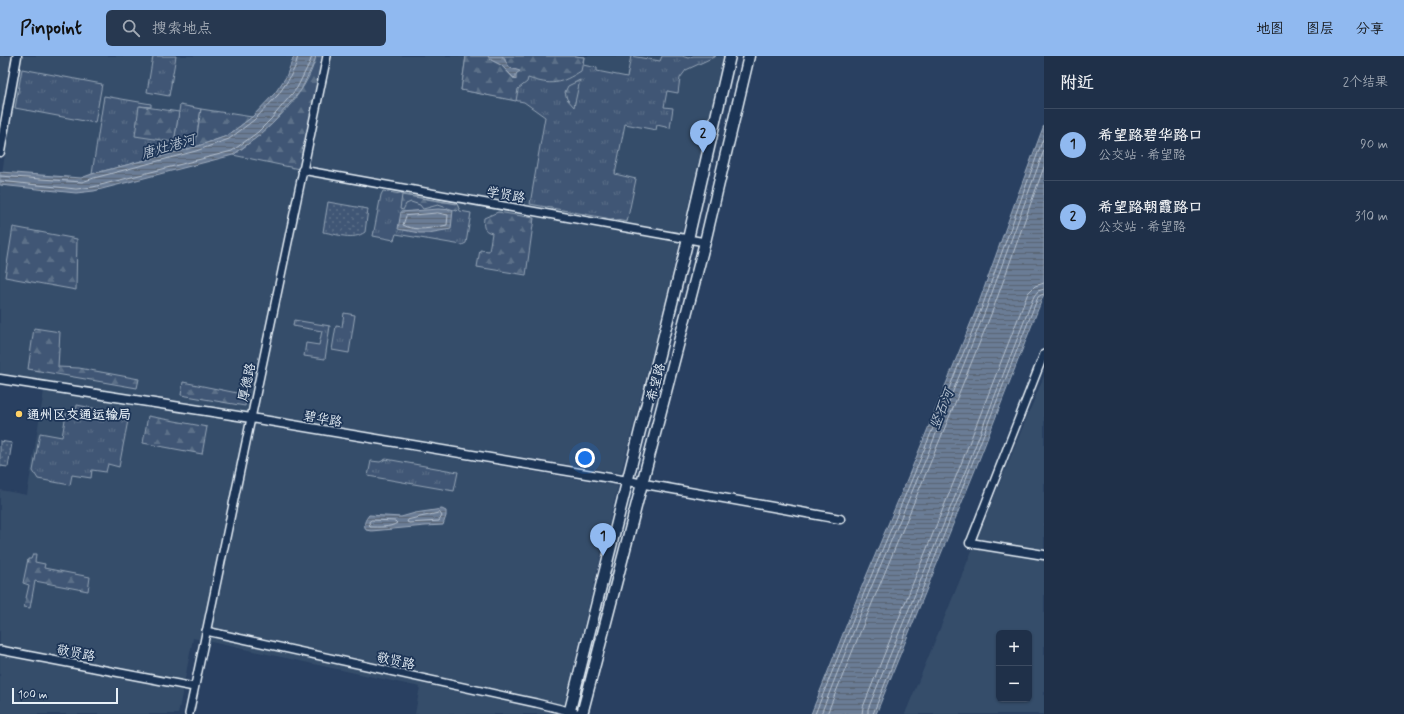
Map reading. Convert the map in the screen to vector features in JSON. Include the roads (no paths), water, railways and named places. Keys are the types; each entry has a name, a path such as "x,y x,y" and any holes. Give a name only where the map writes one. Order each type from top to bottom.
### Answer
{"main road":[{"name":"希望路","path":"569,712 688,239 730,56"},
{"name":"希望路","path":"581,714 705,242 749,56"}],"street":[{"path":"0,152 17,56"},
{"name":"厚德路","path":"189,714 327,56"},
{"name":"学贤路","path":"302,170 705,242"},
{"path":"1044,354 970,543 1044,555"},
{"name":"碧华路","path":"0,379 251,418 628,481 840,519"},
{"name":"敬贤路","path":"206,631 581,714"},
{"name":"敬贤路","path":"0,650 194,687"}],"water":[{"path":"294,56 316,56 301,90 274,122 260,135 233,155 94,191 76,193 0,185 0,172 81,178 195,147 227,136 252,117 275,93 286,77"},
{"path":"488,56 502,56 510,68 520,71 516,74 516,80 501,65 491,60"},
{"name":"竖石河","path":"1044,125 1044,294 975,470 876,714 811,714 978,305"},
{"path":"438,209 453,210 451,229 419,233 398,229 401,212"},
{"path":"442,509 446,511 443,525 371,531 366,530 365,528 365,522 369,515 401,517 415,513"}],"place":[{"name":"希望路朝霞路口","path":"703,153"},
{"name":"通州区交通运输局","path":"19,414"},
{"name":"希望路碧华路口","path":"603,556"}],"water label":[{"name":"唐灶港河","path":"168,146"}]}
